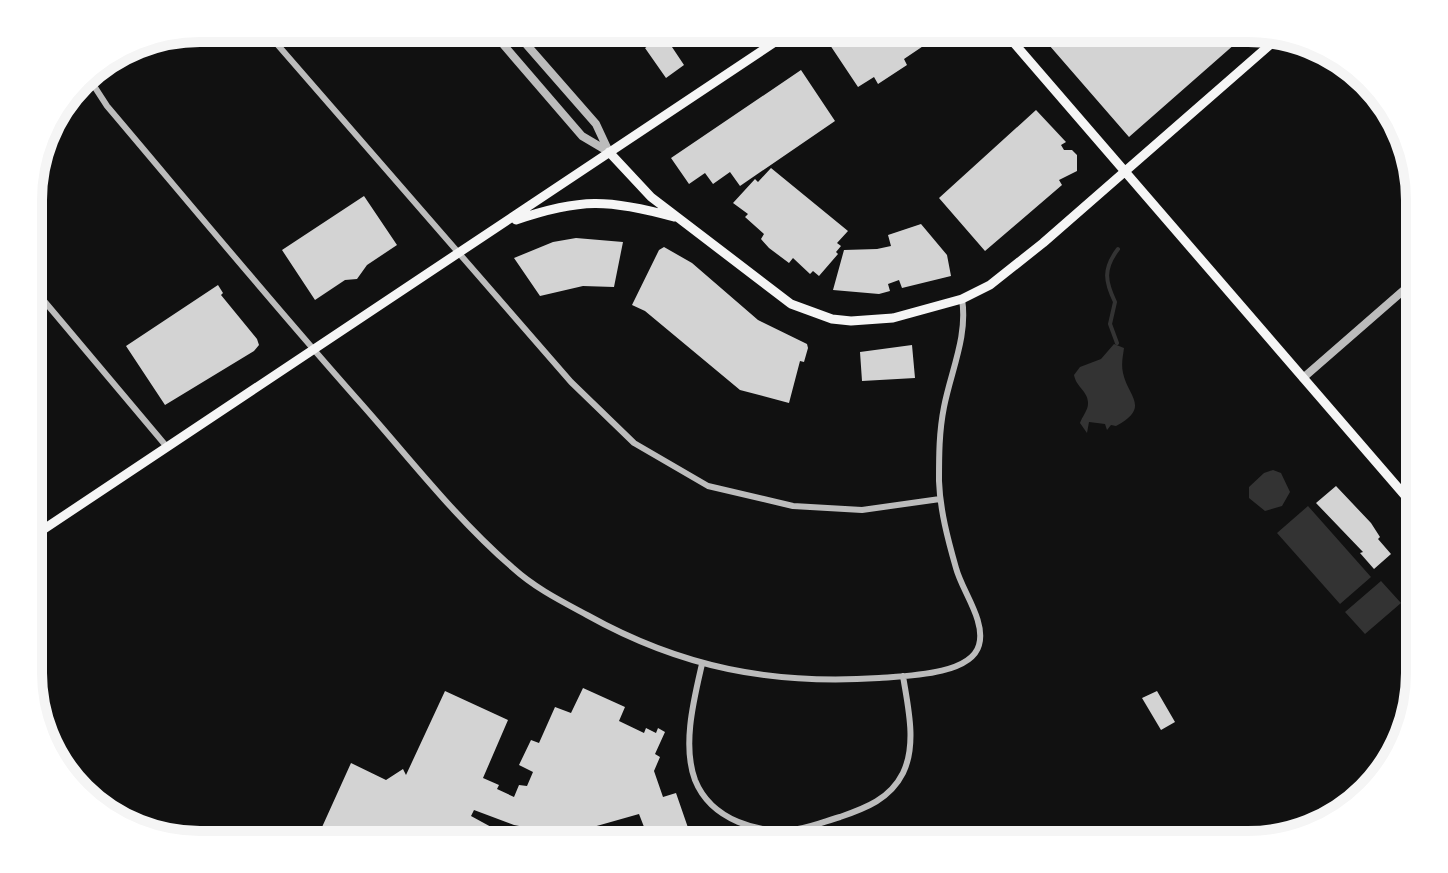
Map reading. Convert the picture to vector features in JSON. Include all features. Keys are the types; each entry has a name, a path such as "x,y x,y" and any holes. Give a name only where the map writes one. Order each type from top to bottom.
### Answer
{"main road":[{"path":"42,530 775,42"},
{"path":"1013,42 1406,497"},
{"path":"609,152 651,197 791,304 821,316 851,321 884,320 962,299 990,285 1271,43"},
{"path":"502,225 556,206 594,202 642,209 683,220"}],"street":[{"path":"275,42 571,382 634,443 708,486 793,506 862,510 940,499"},
{"path":"501,42 582,136 609,152"},
{"path":"524,42 596,124 609,152"},
{"path":"93,84 107,106 313,349 475,532 514,570 556,599 615,631 702,664 753,674 849,680 903,676 961,665 978,650 981,636 977,620 957,571 940,499 938,450 943,408 964,328 962,299"},
{"path":"1303,378 1406,288"},
{"path":"42,298 167,447"},
{"path":"702,664 691,726 691,759 695,780 705,796 729,818 742,824 776,830 811,826 866,808 895,786 907,763 910,748 903,676"}],"shaded area":[{"path":"1114,344 1124,348 1123,373 1135,407 1127,419 1116,426 1111,425 1107,430 1105,424 1089,422 1087,433 1080,423 1088,400 1074,375 1080,367 1101,359"},
{"path":"1273,470 1281,473 1290,492 1282,506 1265,511 1249,498 1249,487 1264,473"},
{"path":"1308,506 1371,577 1340,604 1277,533"},
{"path":"1381,581 1401,603 1365,634 1345,612"}],"building":[{"path":"654,42 669,42 684,65 666,78 645,48"},
{"path":"828,42 929,42 904,59 907,65 878,84 874,77 858,87"},
{"path":"1052,42 1237,42 1129,137 1049,45"},
{"path":"801,70 835,121 740,186 730,172 713,184 705,173 689,184 671,158"},
{"path":"1036,110 1066,142 1061,145 1064,150 1072,150 1077,155 1077,171 1059,180 1062,185 985,251 939,198"},
{"path":"771,168 848,231 837,243 841,246 836,252 838,254 819,276 813,271 810,274 793,258 789,263 769,248 761,239 764,234 745,217 748,214 733,203 755,179 758,182"},
{"path":"364,196 397,245 367,265 357,279 345,280 315,300 282,250"},
{"path":"921,224 947,255 951,276 902,288 899,280 888,284 890,291 879,294 833,290 844,250 891,246 888,235"},
{"path":"576,238 623,242 614,287 583,286 540,296 514,258 553,242"},
{"path":"664,247 692,263 758,320 807,344 789,403 740,390 645,311 632,305 659,250"},
{"path":"218,285 223,293 221,295 259,345 165,405 126,346"},
{"path":"912,345 915,378 862,381 860,352"},
{"path":"1336,486 1371,523 1380,537 1378,539 1391,554 1374,569 1360,553 1363,552 1316,503"},
{"path":"583,688 625,707 619,721 644,733 646,728 656,733 658,728 665,732 655,754 660,757 654,771 663,797 676,793 689,831 646,831 639,814 579,831 545,831 514,825 474,810 471,816 493,828 492,831 320,831 351,763 386,780 403,769 406,775 445,691 508,720 483,778 514,797 519,785 527,786 533,772 519,765 531,740 539,743 555,707 571,713"},
{"path":"1157,691 1175,722 1161,730 1142,698"}],"waterway":[{"path":"1117,343 1110,324 1115,302 1107,275 1118,249"}]}
